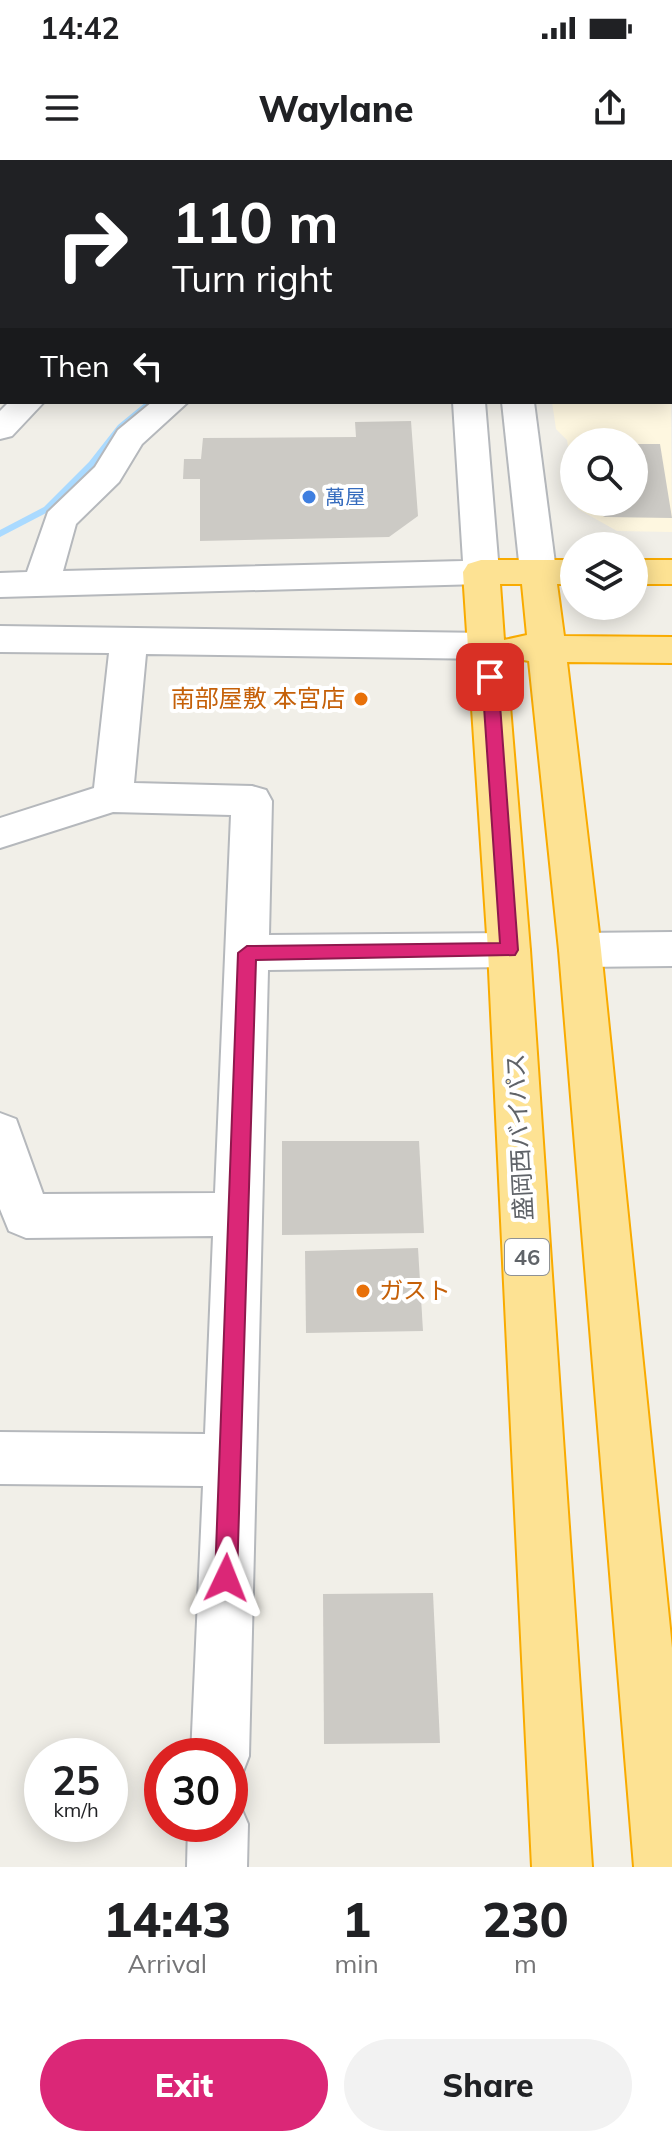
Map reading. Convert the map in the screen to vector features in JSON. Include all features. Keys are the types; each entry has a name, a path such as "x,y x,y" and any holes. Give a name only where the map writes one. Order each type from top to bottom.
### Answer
{"highway":[{"path":"538,571 580,950 664,1867"},
{"path":"481,572 560,572"},
{"name":"盛岡西バイパス","path":"481,572 509,950 562,1867"},
{"path":"648,572 672,572"},
{"path":"488,646 547,650 672,650"}],"street":[{"path":"0,429 26,404"},
{"path":"41,584 60,520 107,474 130,437 170,404"},
{"path":"0,585 481,572 469,404"},
{"path":"518,404 538,571"},
{"path":"0,639 488,646"},
{"path":"113,797 129,640"},
{"path":"0,833 113,797 252,801 221,1738"},
{"path":"580,950 672,949"},
{"path":"247,953 509,950"},
{"path":"0,1133 13,1222 239,1214"},
{"path":"0,1458 230,1460"},
{"path":"217,1867 218,1842"}],"shaded area":[{"path":"552,404 671,404 672,532 617,531 590,516 648,516 648,428 560,428 560,433 556,429"}],"building":[{"name":"萬屋","path":"411,421 418,516 389,537 200,541 200,479 183,479 184,459 201,459 203,438 356,437 355,422"},
{"path":"648,444 660,444 672,518 605,517 648,516"},
{"path":"282,1141 419,1141 424,1233 282,1235"},
{"name":"ガスト","path":"418,1248 423,1331 306,1333 305,1251"},
{"path":"433,1593 440,1743 324,1744 323,1594"}],"waterway":[{"path":"0,534 47,509 92,464 121,427 149,404"}],"place":[{"name":"萬屋","path":"309,497"},
{"name":"南部屋敷 本宮店","path":"361,699"},
{"name":"ガスト","path":"363,1291"}],"route":[{"path":"226,1578 247,953 509,950 490,677"}]}
